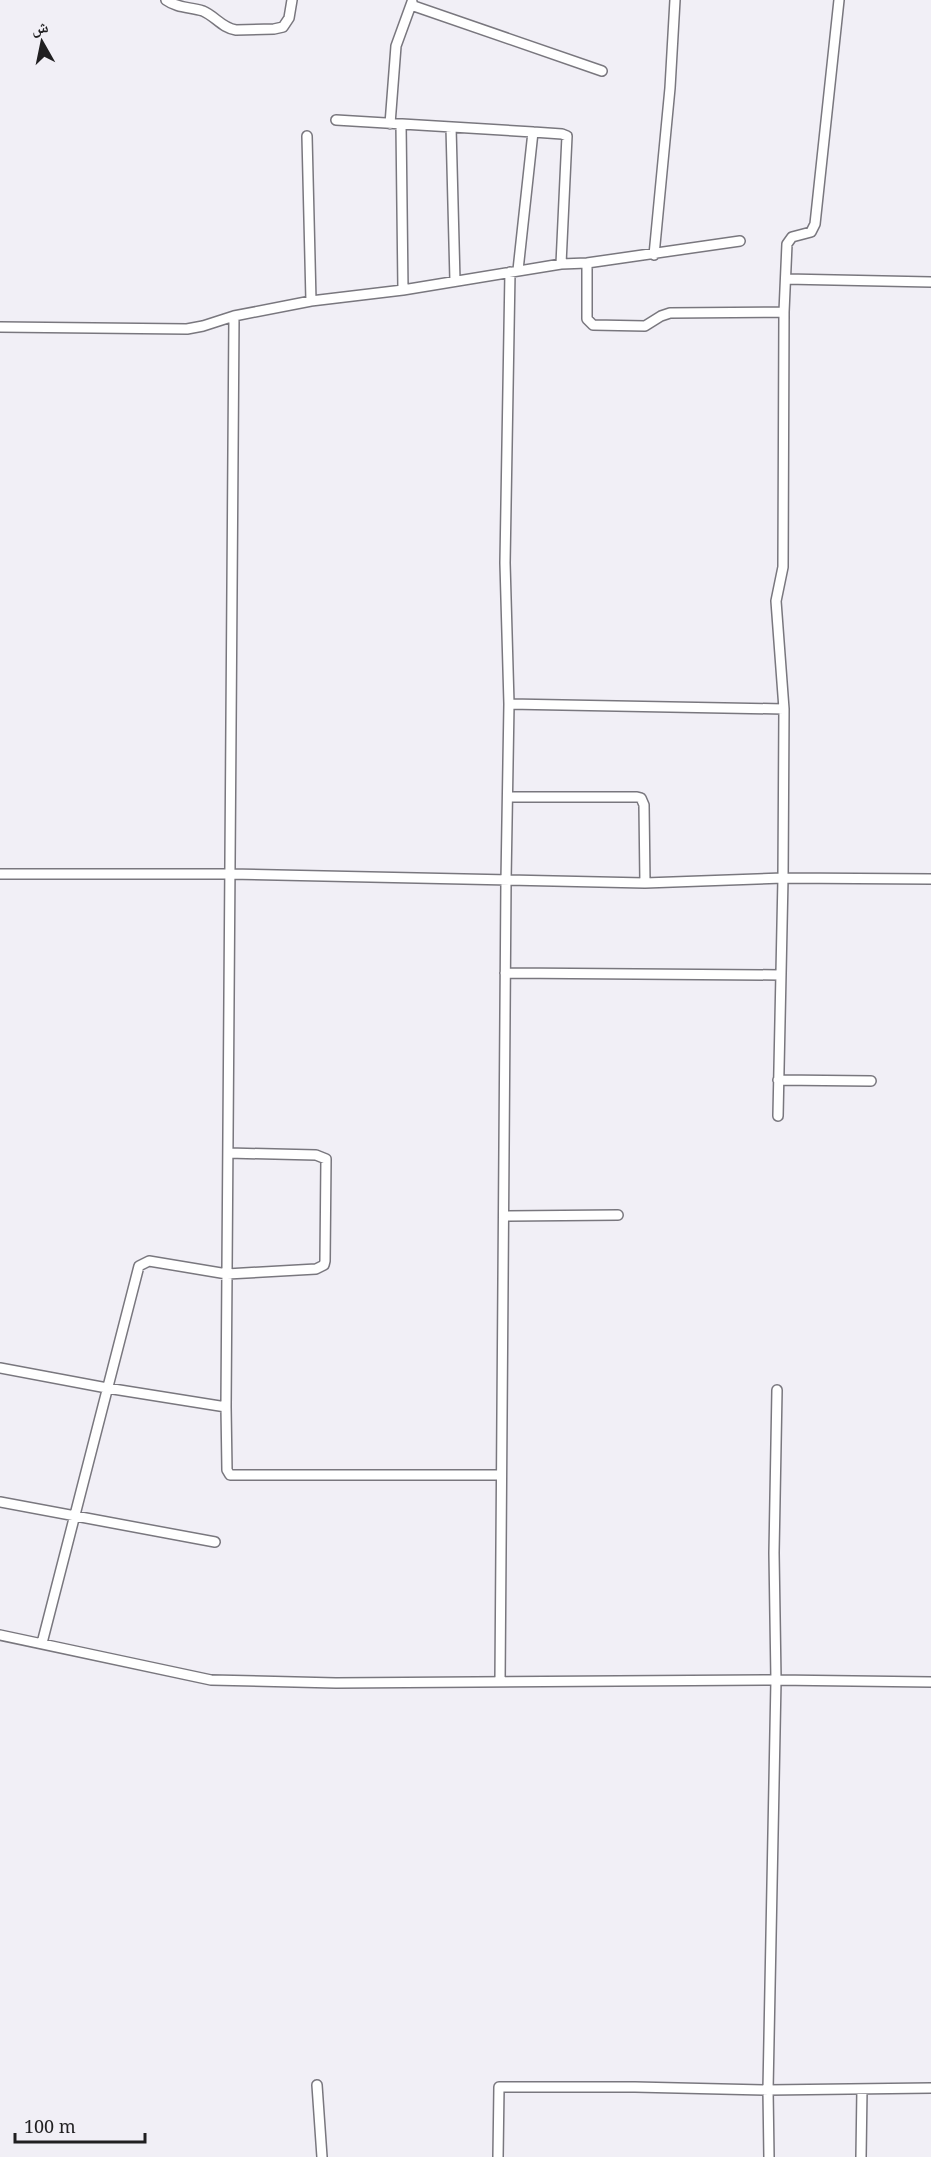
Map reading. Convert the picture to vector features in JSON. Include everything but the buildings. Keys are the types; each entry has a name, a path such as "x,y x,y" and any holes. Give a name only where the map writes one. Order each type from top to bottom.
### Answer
{"street":[{"path":"166,0 175,6 205,12 230,29 236,30 284,27 289,18 292,0"},
{"path":"654,255 670,88 675,0"},
{"path":"778,1116 784,709 776,601 783,567 784,312 789,240 811,232 815,224 839,0"},
{"path":"390,124 396,46 412,3 602,71"},
{"path":"336,120 567,136 561,264"},
{"path":"401,124 403,290"},
{"path":"451,127 455,281"},
{"path":"500,1682 509,704 506,563 514,271 533,132"},
{"path":"307,136 311,301"},
{"path":"0,327 187,329 234,316 311,301 403,290 561,264 654,255 740,241"},
{"path":"587,263 586,320 590,324 645,326 670,313 784,312"},
{"path":"786,279 931,282"},
{"path":"234,316 227,1470 230,1475 501,1475"},
{"path":"509,704 784,709"},
{"path":"508,797 641,798 644,805 645,883"},
{"path":"0,874 229,874 645,883 783,878 931,879"},
{"path":"505,973 780,975"},
{"path":"778,1080 872,1081"},
{"path":"42,1643 139,1266 149,1261 227,1274 311,1270 324,1265 328,1163 326,1159 316,1155 228,1153"},
{"path":"505,1216 618,1215"},
{"path":"0,1368 226,1407"},
{"path":"769,2157 768,2090 776,1680 774,1553 777,1390"},
{"path":"0,1503 215,1542"},
{"path":"0,1635 211,1680 336,1683 776,1680 931,1682"},
{"path":"317,2085 322,2157"},
{"path":"498,2157 499,2087 635,2086 768,2090 931,2088"},
{"path":"861,2157 862,2089"}]}
